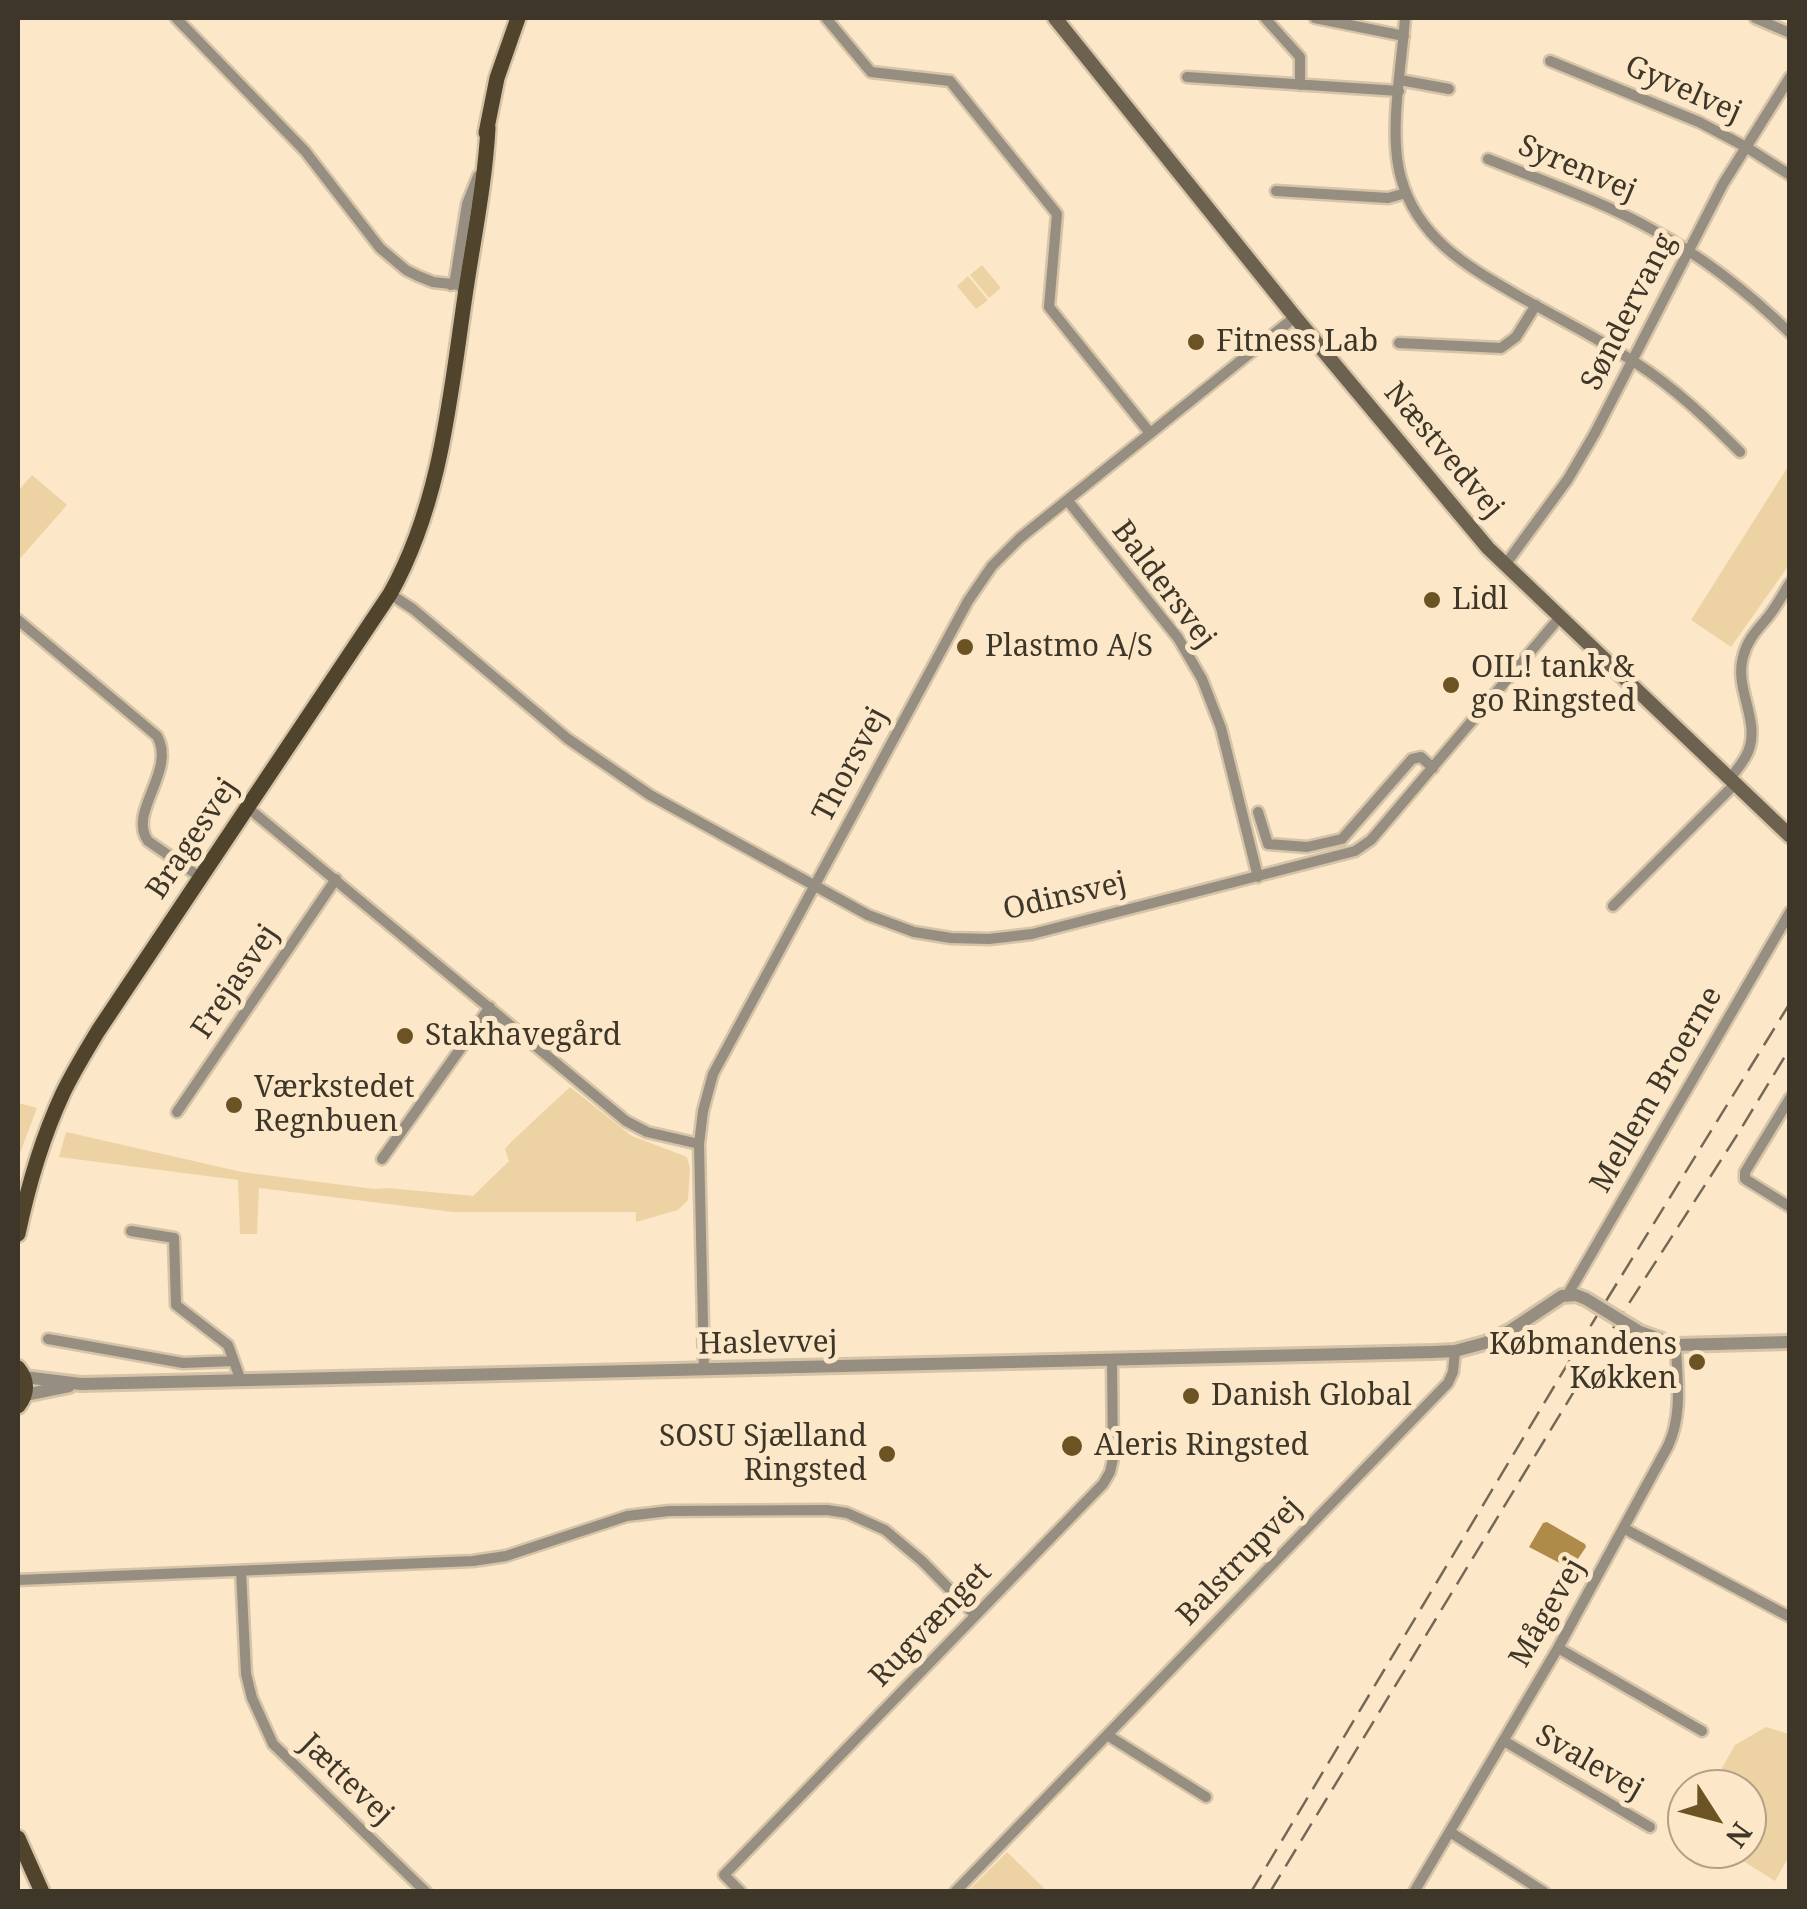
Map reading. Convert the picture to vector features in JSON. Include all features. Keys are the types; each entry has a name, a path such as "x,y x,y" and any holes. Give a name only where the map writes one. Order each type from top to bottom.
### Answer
{"main road":[{"name":"Bragesvej","path":"18,1234 31,1179 64,1093 98,1031 390,594 416,540 433,484 454,376 458,289 500,66 518,18"},
{"name":"Næstvedvej","path":"1055,18 1466,521 1506,565 1790,836"},
{"name":"Bragesvej","path":"433,484 458,289 488,128"},
{"path":"21,1372 21,1400"},
{"path":"18,1838 42,1892"}],"street":[{"path":"176,18 305,152 342,200 362,235 389,265 419,284 458,289"},
{"path":"826,18 871,72 950,82 1057,214 1050,307 1150,432"},
{"path":"1265,18 1300,57 1300,85"},
{"path":"1315,18 1404,36"},
{"path":"1405,18 1397,159 1406,193 1436,242 1470,268 1632,360 1696,408 1740,452"},
{"path":"1755,18 1790,33"},
{"name":"Gyvelvej","path":"1550,61 1652,100 1746,147 1790,174"},
{"name":"Søndervang","path":"1506,565 1568,479 1723,184 1790,77"},
{"path":"1187,78 1449,90"},
{"name":"Syrenvej","path":"1488,159 1589,199 1652,230 1742,290 1790,333"},
{"path":"1276,192 1388,198 1406,193"},
{"path":"1399,343 1501,348 1516,337 1536,305"},
{"name":"Thorsvej","path":"704,1370 699,1144 713,1074 968,601 992,566 1020,538 1296,317"},
{"name":"Baldersvej","path":"1068,501 1178,638 1202,679 1221,728 1258,877"},
{"path":"1613,906 1732,781 1749,751 1752,734 1740,670 1750,639 1790,583"},
{"name":"Odinsvej","path":"390,594 581,748 650,795 868,914 914,932 990,939 1032,934 1355,851 1371,840 1560,617"},
{"path":"18,620 157,736 163,756 142,834 200,877"},
{"path":"1258,812 1268,844 1319,844 1342,838 1412,759 1421,757 1433,768"},
{"path":"247,807 626,1121 648,1132 699,1144"},
{"path":"1319,844 1323,860"},
{"name":"Frejasvej","path":"178,1112 336,879"},
{"name":"Mellem Broerne","path":"1568,1294 1790,912"},
{"path":"382,1160 490,1007"},
{"path":"1790,1098 1745,1172 1748,1182 1790,1207"},
{"path":"130,1231 174,1238 176,1305 228,1345 242,1380"},
{"path":"1456,1350 1511,1330 1568,1294 1586,1299 1640,1332 1676,1345 1790,1342"},
{"path":"48,1340 183,1363 234,1360"},
{"name":"Mågevej","path":"1414,1892 1558,1648 1676,1428 1676,1345"},
{"name":"Haslevvej","path":"21,1372 81,1384 1456,1350"},
{"name":"Balstrupvej","path":"955,1892 1448,1383 1456,1350"},
{"name":"Rugvænget","path":"741,1892 724,1875 1103,1484 1114,1459 1112,1360"},
{"name":"Haslevvej","path":"21,1400 81,1384"},
{"path":"18,1580 473,1561 506,1556 627,1516 669,1510 826,1510 864,1519 894,1536 975,1615"},
{"path":"1625,1529 1790,1617"},
{"name":"Jættevej","path":"240,1571 246,1674 252,1698 273,1744 426,1892"},
{"path":"1558,1648 1702,1731"},
{"path":"1108,1735 1206,1797"},
{"name":"Svalevej","path":"1504,1741 1650,1827"},
{"path":"1450,1832 1544,1892"}],"shaded area":[{"path":"982,265 1001,288 989,298 970,275"},
{"path":"968,276 988,300 976,309 957,286"},
{"path":"1789,465 1789,565 1731,647 1691,620"},
{"path":"32,475 67,505 18,561 18,491"},
{"path":"570,1087 632,1136 687,1157 688,1200 678,1210 636,1222 636,1212 453,1212 259,1188 257,1234 240,1234 238,1180 59,1157 66,1132 242,1172 374,1189 473,1196 509,1161 505,1149 511,1142"},
{"path":"18,1103 37,1108 18,1158"},
{"path":"1547,1522 1585,1544 1571,1569 1529,1547"},
{"path":"1766,1727 1789,1734 1789,1856 1775,1881 1756,1869 1767,1869 1767,1769 1721,1769 1735,1745"},
{"path":"1007,1852 1047,1891 968,1891"}],"railway":[{"path":"1251,1892 1585,1335 1790,1003"},
{"path":"1270,1892 1601,1347 1790,1048"}],"place":[{"name":"Fitness Lab","path":"1196,342"},
{"name":"Lidl","path":"1432,600"},
{"name":"Plastmo A/S","path":"965,647"},
{"name":"OIL! tank & go Ringsted","path":"1451,685"},
{"name":"Stakhavegård","path":"405,1036"},
{"name":"Værkstedet Regnbuen","path":"234,1105"},
{"name":"Købmandens Køkken","path":"1697,1362"},
{"name":"Danish Global","path":"1191,1396"},
{"name":"Aleris Ringsted","path":"1072,1446"},
{"name":"SOSU Sjælland Ringsted","path":"887,1454"}]}
